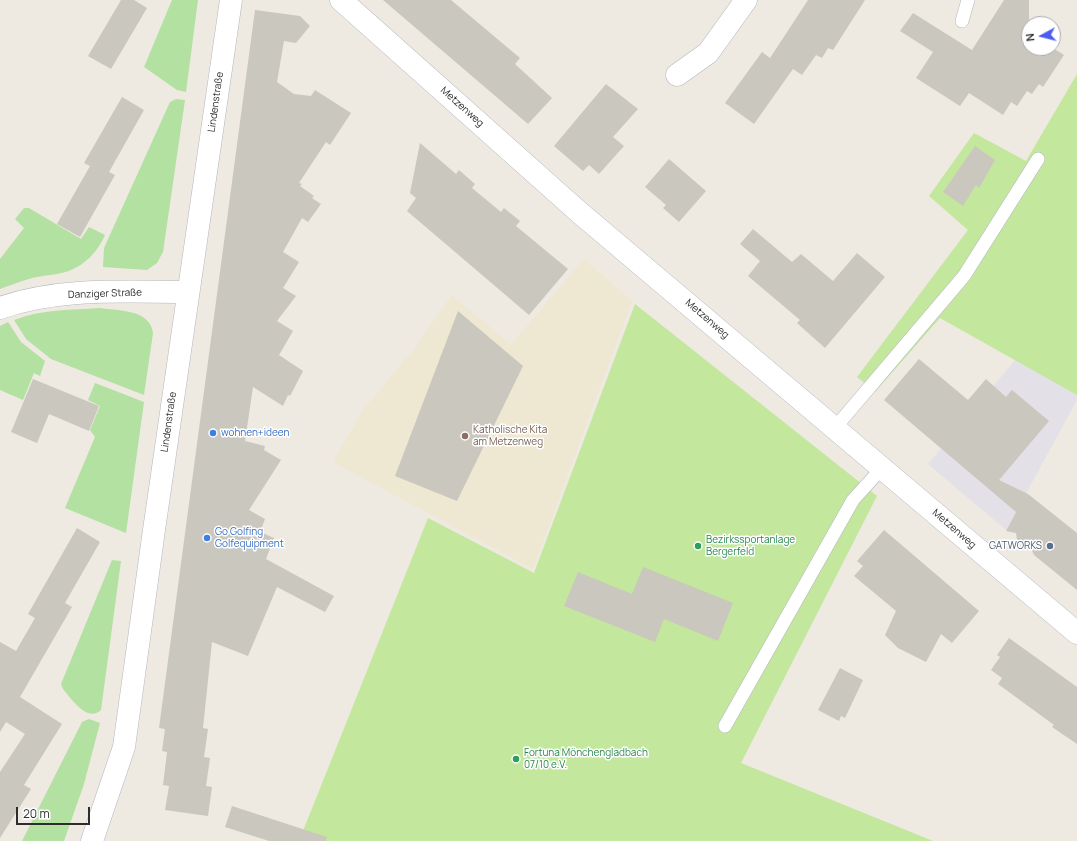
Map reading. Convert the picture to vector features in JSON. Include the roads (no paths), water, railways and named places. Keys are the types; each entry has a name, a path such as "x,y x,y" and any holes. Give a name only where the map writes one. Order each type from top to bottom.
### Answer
{"street":[{"name":"Lindenstraße","path":"92,841 124,747 231,0"},
{"name":"Metzenweg","path":"340,0 580,214 1077,634"},
{"path":"677,76 708,53 746,0"},
{"name":"Danziger Straße","path":"0,308 36,299 83,292 188,292"}],"lane":[{"path":"962,22 968,0"},
{"path":"834,429 964,276 1038,159"},
{"path":"725,726 853,500 882,468"}],"place":[{"name":"wohnen+ideen","path":"213,433"},
{"name":"Katholische Kita am Metzenweg","path":"465,436"},
{"name":"Go Golfing Golfequipment","path":"207,538"},
{"name":"Bezirkssportanlage Bergerfeld","path":"698,546"},
{"name":"GATWORKS","path":"1050,546"},
{"name":"Fortuna Mönchengladbach 07/10 e.V.","path":"516,759"}]}
